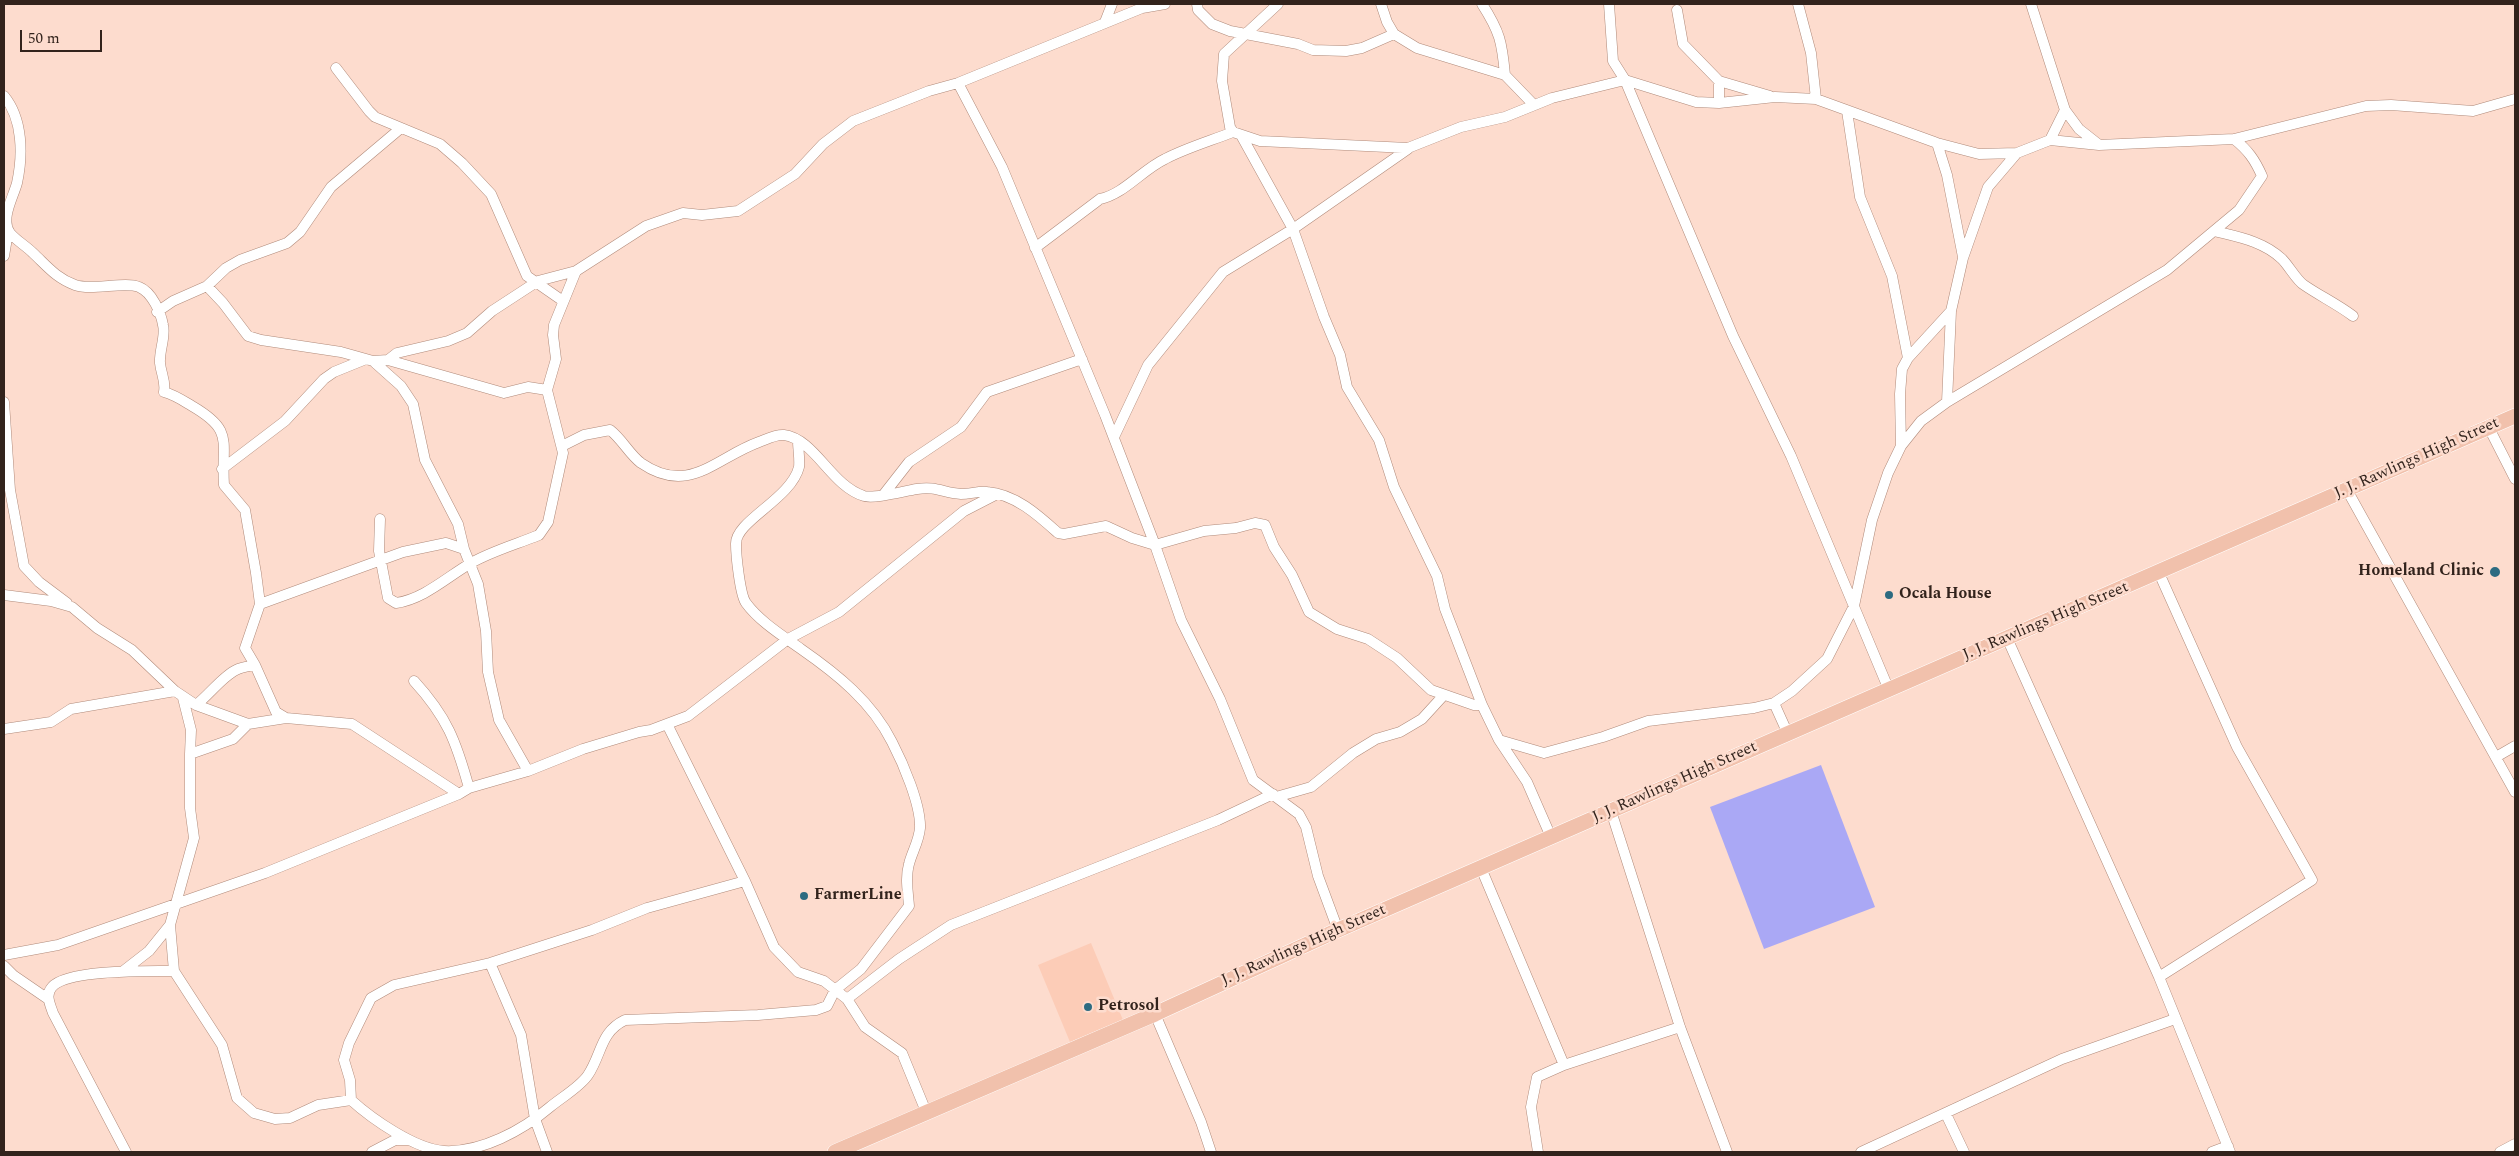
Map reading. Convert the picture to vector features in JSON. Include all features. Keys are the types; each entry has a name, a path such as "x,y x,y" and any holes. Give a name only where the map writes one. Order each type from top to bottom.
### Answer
{"main road":[{"name":"J. J. Rawlings High Street","path":"835,1152 927,1114 1155,1014 1338,930 2515,416"}],"street":[{"path":"1105,22 1112,4"},
{"path":"1140,4 1152,6"},
{"path":"388,360 397,353 448,341 466,333 492,311 538,282 576,271 646,226 670,216 684,213 702,215 738,211 795,174 822,144 853,121 929,91 958,83 1105,22 1152,6 1165,4"},
{"path":"1197,4 1198,10 1212,24 1230,31 1298,44 1313,50 1346,51 1362,48 1394,34"},
{"path":"1278,4 1224,54 1222,81 1230,127 1237,134 1293,229 1324,317 1340,355 1347,388 1379,440 1394,487 1437,576 1445,608 1482,705 1499,740 1527,782 1551,837"},
{"path":"1381,4 1387,22 1394,34 1417,48 1505,74 1528,96 1533,104"},
{"path":"1482,4 1493,21 1502,43 1505,74"},
{"path":"1609,4 1613,61 1625,80 1733,336 1791,456 1889,690"},
{"path":"1798,4 1811,53 1816,99"},
{"path":"2031,4 2065,110 2079,129 2099,145"},
{"path":"1677,10 1683,44 1719,81 1775,97"},
{"path":"336,68 369,111 376,117 440,144 488,190 527,276 563,301"},
{"path":"1114,437 1148,365 1224,272 1293,229 1408,148 1461,127 1505,117 1533,104 1625,80 1696,102 1719,103 1775,97 1816,99 1936,143 1979,154 2017,153 2050,140 2099,145 2234,139 2366,106 2391,104 2473,111 2515,99"},
{"path":"1719,81 1719,103"},
{"path":"958,83 1002,167 1114,437 1181,620 1220,699 1244,761 1254,780 1299,814 1306,827 1318,876 1338,930"},
{"path":"4,96 18,124 21,155 16,185 5,216 4,256"},
{"path":"2050,140 2065,110"},
{"path":"1848,111 1860,197 1892,276 1908,358"},
{"path":"157,312 173,301 207,286 226,268 240,260 287,243 300,232 331,187 401,128"},
{"path":"1035,248 1100,199 1121,190 1148,168 1165,159 1237,134 1260,141 1408,148"},
{"path":"1499,740 1544,753 1603,737 1648,721 1754,708 1774,702 1792,691 1828,659 1854,606 1872,520 1888,473 1901,446 1921,421 1947,402 2167,270 2239,210 2262,176 2251,154 2234,139"},
{"path":"1936,143 1947,176 1963,258"},
{"path":"1947,402 1951,311 1963,258 1988,187 2017,153"},
{"path":"2214,231 2255,241 2280,257 2294,271 2301,284 2326,297 2353,316"},
{"path":"6,232 53,274 77,286 139,287 154,302 164,326 160,349 160,365 166,383 164,392 174,394 209,416 220,428 224,450 222,469 224,485 245,510 260,604 245,648 255,664 276,712 286,718"},
{"path":"380,519 381,561 388,598 396,603 405,602 430,589 471,563 539,535 545,528 554,501 558,471 562,463 562,446 547,390 556,359 553,335 554,325 576,271"},
{"path":"207,286 223,302 248,336 261,340 341,352 370,360 388,360 504,393 528,387 547,390"},
{"path":"1901,446 1902,369 1908,358 1951,311"},
{"path":"884,494 909,462 961,426 987,392 1082,359"},
{"path":"222,469 285,421 324,379 334,372 370,360"},
{"path":"370,360 401,386 413,404 425,460 458,524 464,550 471,563 478,584 483,612 488,672 499,720 528,771"},
{"path":"4,402 10,490 24,566 39,582 97,628 132,650 179,694 196,705 248,724 286,718 352,724 398,752 459,794"},
{"path":"2489,428 2515,479"},
{"path":"562,446 584,435 610,430 618,436 640,462 655,470 683,478 695,475 770,437 783,435 798,440 851,491 867,497 932,487 962,494 987,492 1010,497 1058,533 1068,534 1112,526 1132,538 1155,545 1204,531 1236,528 1255,523 1265,525 1274,547 1292,575 1310,612 1337,628 1368,639 1397,658 1430,690 1474,705 1482,705"},
{"path":"745,881 647,908 592,930 490,963 394,985 372,998 357,1023 344,1060 350,1080 351,1100 370,1117 411,1140 443,1151 474,1148 510,1133 535,1119 588,1075 613,1026 625,1020 749,1015 816,1010 827,1006 835,990 861,970 909,906 906,880 920,827 917,809 906,774 892,742 873,710 819,661 762,619 744,600 735,542 741,530 782,494 796,475 799,465 798,440"},
{"path":"799,465 820,461"},
{"path":"2347,490 2515,792"},
{"path":"4,955 58,945 176,904 265,872 459,794 468,788 528,771 583,749 639,732 652,730 688,716 788,639 839,612 964,511 997,494"},
{"path":"260,604 403,552 446,543 464,550"},
{"path":"2158,573 2237,747 2312,880 2159,977"},
{"path":"4,595 51,601 72,607"},
{"path":"2007,638 2159,977 2229,1149 2212,1152"},
{"path":"196,705 212,693 228,674 237,669 255,664"},
{"path":"414,681 435,704 446,723 458,749 468,788"},
{"path":"4,729 51,722 72,709 179,694"},
{"path":"179,694 191,730 190,808 194,838 170,925 174,971 222,1045 237,1098 254,1113 276,1119 290,1118 318,1105 351,1100"},
{"path":"847,1000 899,959 951,925 1218,820 1274,796 1311,787 1376,739 1400,732 1422,719 1443,696"},
{"path":"1774,702 1788,734"},
{"path":"190,754 233,739 248,724"},
{"path":"667,724 745,881 774,947 798,972 824,981 835,990 847,1000 866,1027 902,1053 927,1114"},
{"path":"2496,757 2515,746"},
{"path":"1611,811 1680,1027 1727,1152"},
{"path":"1480,868 1564,1065"},
{"path":"122,972 149,951 170,925"},
{"path":"490,963 521,1035 535,1119 548,1152"},
{"path":"4,966 13,975 48,999 53,1013 126,1152"},
{"path":"48,999 52,986 70,976 174,971"},
{"path":"1155,1014 1201,1122 1211,1152"},
{"path":"1861,1152 2062,1059 2175,1018"},
{"path":"1538,1152 1531,1107 1537,1076 1564,1065 1680,1027"},
{"path":"1946,1114 1964,1152"},
{"path":"372,1152 395,1140 411,1140"},
{"path":"2500,1152 2515,1144"}],"shaded area":[{"path":"1821,765 1875,907 1764,949 1710,807"},
{"path":"1091,943 1123,1020 1070,1042 1038,965"}],"place":[{"name":"Homeland Clinic","path":"2495,572"},
{"name":"Ocala House","path":"1889,595"},
{"name":"FarmerLine","path":"804,896"},
{"name":"Petrosol","path":"1088,1007"}]}
